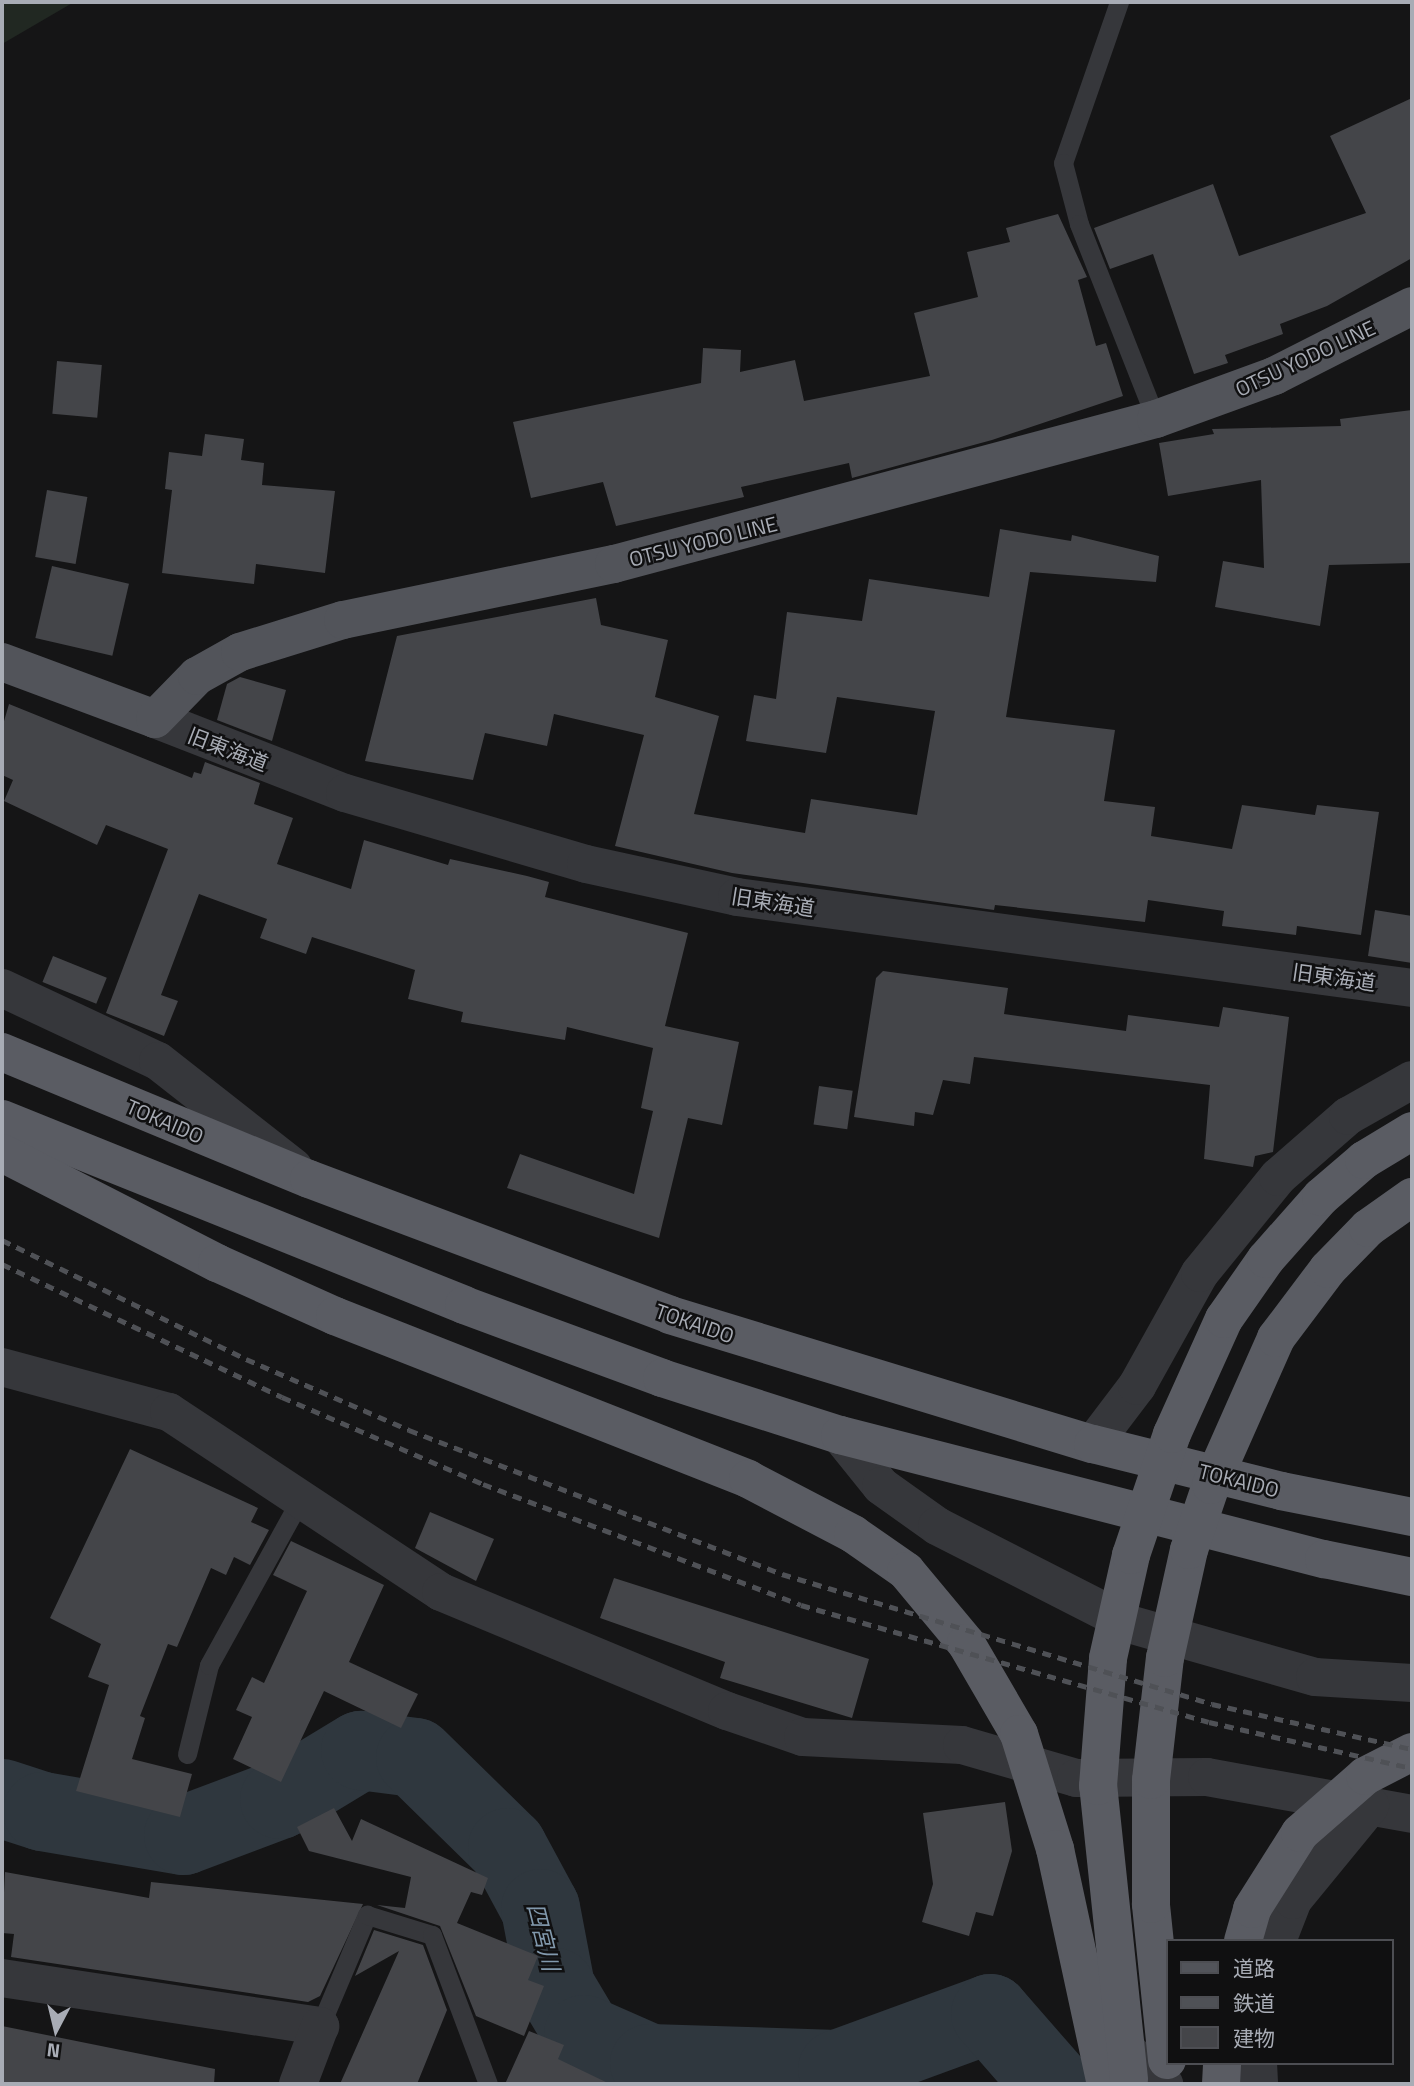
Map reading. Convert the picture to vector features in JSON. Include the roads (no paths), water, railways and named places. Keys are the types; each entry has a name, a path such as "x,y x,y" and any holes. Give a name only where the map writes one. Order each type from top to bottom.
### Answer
{"highway":[{"name":"TOKAIDO","path":"2,1052 309,1180 670,1315 1093,1444 1282,1491 1412,1517"},
{"path":"2,1119 464,1305 839,1435 1311,1556 1412,1577"},
{"path":"1129,2084 1101,1852 1100,1727 1108,1658 1131,1555 1196,1375 1224,1319 1266,1259 1321,1197 1364,1160 1412,1130"},
{"path":"2,1153 205,1257 335,1316 748,1479 853,1534 906,1571 992,1681 1039,1790 1106,2084"},
{"path":"1166,2051 1151,1903 1156,1720 1189,1550 1251,1387 1276,1338 1328,1269 1368,1228 1412,1197"},
{"path":"1243,1939 1252,1909 1300,1833 1366,1776 1412,1752"},
{"path":"1168,2065 1170,2084"},
{"path":"1221,2084 1222,2065"}],"main road":[{"name":"OTSU YODO LINE","path":"155,719 197,676 240,652 343,620 614,564 1156,419 1274,376 1412,306"},
{"path":"2,662 155,719"}],"street":[{"name":"旧東海道","path":"155,719 345,793 586,864 737,897 1412,988"},
{"path":"2,988 158,1060 309,1180"},
{"path":"1093,1444 1137,1386 1200,1273 1278,1177 1348,1116 1412,1080"},
{"path":"2,1367 169,1412 441,1591 727,1711 803,1737 962,1745 1012,1762 1076,1778 1207,1777 1412,1814"},
{"path":"839,1435 881,1486 937,1526 1129,1624 1315,1677 1412,1683"},
{"path":"1012,1762 1029,1808 1068,1965 1098,2022 1164,2084"},
{"path":"1277,1939 1293,1900 1370,1807"},
{"path":"2,1978 320,2025 298,2084"},
{"path":"1258,2065 1259,2084"}],"lane":[{"path":"1119,2 1063,163 1079,224 1156,419"},
{"path":"187,1754 209,1665 301,1498"},
{"path":"320,2025 368,1915 432,1935 488,2084"}],"waterway":[{"name":"四宮川","path":"2,1798 42,1811 183,1835 279,1799 360,1750 415,1757 507,1847 540,1908 555,1987 583,2034 649,2063 837,2069 990,2013 1052,2084"}],"railway":[{"path":"2,1240 246,1359 409,1430 782,1574 1212,1704 1412,1749"},
{"path":"2,1264 282,1397 483,1484 801,1605 1209,1722 1412,1768"}]}
